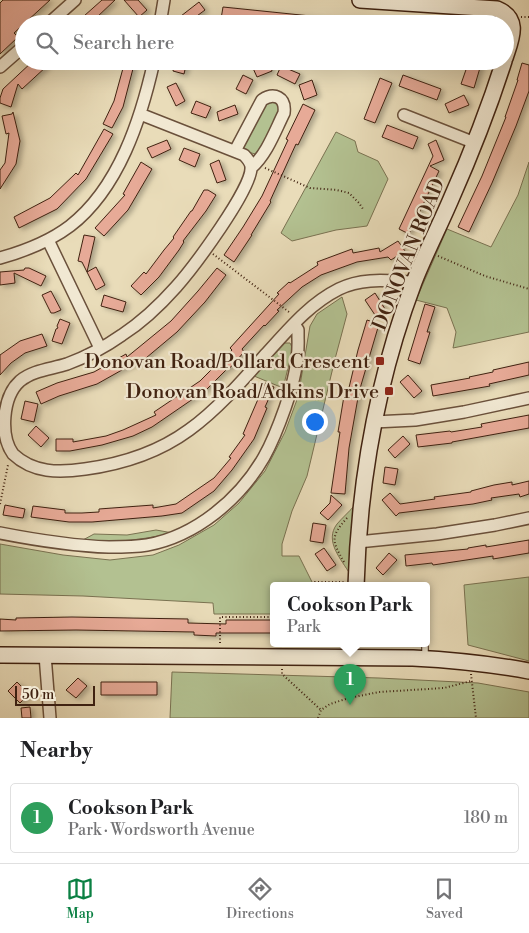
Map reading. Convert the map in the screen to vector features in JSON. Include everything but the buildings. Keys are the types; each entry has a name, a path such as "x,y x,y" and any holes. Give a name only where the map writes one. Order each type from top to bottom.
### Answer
{"street":[{"path":"58,15 75,0"},
{"path":"162,15 164,0"},
{"path":"360,0 498,5 508,15"},
{"path":"0,67 15,54"},
{"path":"0,258 25,251 48,240 70,226 92,205 109,182 126,150 140,114 152,70"},
{"name":"DONOVAN ROAD","path":"356,582 361,506 374,422 388,362 414,282 475,143 501,70"},
{"path":"235,151 262,100 272,96 278,97 283,101 284,113 266,148 254,165 237,202 218,233 177,286 150,314 122,335 86,356 31,374 20,381 12,391 2,416 2,429 11,452 21,461 34,468 70,472 97,468 134,458 167,444 190,429 220,403 296,322 318,302 340,288 357,282 373,280 414,282"},
{"path":"140,114 244,155 254,165"},
{"path":"404,114 475,143"},
{"path":"48,240 100,348"},
{"path":"0,534 86,546 146,546 184,532 213,514 233,498 250,478 276,434 295,372 298,349 296,322"},
{"path":"374,422 415,420 481,409 529,398"},
{"path":"358,542 437,534 529,518"},
{"path":"0,655 282,657 356,650 425,651 470,662 529,672"},
{"path":"45,655 50,718"}],"path":[{"path":"254,165 261,166 310,188 349,193 363,209"},
{"path":"206,248 296,322"},
{"path":"427,251 485,276 529,289"},
{"path":"0,504 11,452"},
{"path":"315,582 356,582 335,547 334,538 337,530 361,506"},
{"path":"220,656 220,617 270,617"},
{"path":"282,657 282,674 321,710"},
{"path":"470,662 476,718"},
{"path":"318,718 321,710 330,704 349,698 379,692 444,688 471,681"}],"green space":[{"path":"269,101 275,102 278,105 279,112 260,150 255,154 245,151 243,147 263,105"},
{"path":"336,132 355,141 358,152 378,161 388,179 367,226 336,230 292,241 281,233"},
{"path":"529,162 529,332 453,348 456,332 447,308 416,300 447,229 491,247 518,195"},
{"path":"342,297 347,314 307,476 292,511 282,544 282,556 299,556 312,582 270,582 270,614 214,614 213,603 83,596 0,594 0,544 63,555 110,560 153,555 179,545 214,525 239,503 265,471 285,432 298,397 310,326 317,314"},
{"path":"285,343 290,343 292,347 283,388 254,376"},
{"path":"354,506 350,574 335,550 332,537 333,530 337,524"},
{"path":"156,530 173,533 104,542 81,541 94,534 127,535"},
{"path":"529,577 529,661 468,645 464,585"},
{"path":"172,672 478,683 529,692 529,718 170,718"}],"place":[{"name":"Donovan Road/Pollard Crescent","path":"380,361"},
{"name":"Donovan Road/Adkins Drive","path":"389,391"},
{"name":"Cookson Park","path":"350,705"}]}
